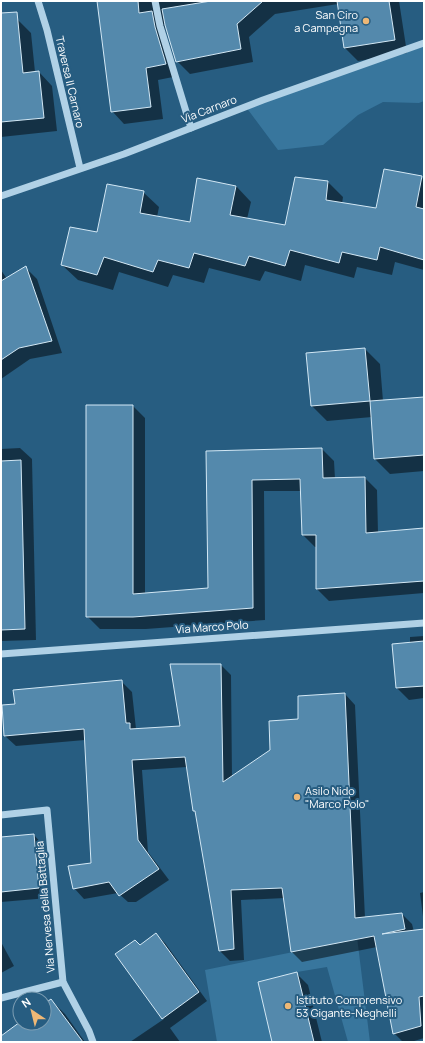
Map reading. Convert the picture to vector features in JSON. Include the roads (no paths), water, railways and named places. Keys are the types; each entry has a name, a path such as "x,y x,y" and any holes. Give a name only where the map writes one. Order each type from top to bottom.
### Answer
{"street":[{"name":"Traversa II Carnaro","path":"38,1 47,30 80,168"},
{"path":"155,1 160,26 191,128"},
{"name":"Via Carnaro","path":"1,196 124,154 263,100 424,43"},
{"name":"Via Marco Polo","path":"1,654 424,622"},
{"name":"Via Nervesa della Battaglia","path":"1,815 47,810 62,982 89,1031 93,1042"},
{"path":"1,998 62,982"}],"place":[{"name":"San Ciro a Campegna","path":"366,21"},
{"name":"Asilo Nido \"Marco Polo\"","path":"297,797"},
{"name":"Istituto Comprensivo 53 Gigante-Neghelli","path":"288,1006"}]}
